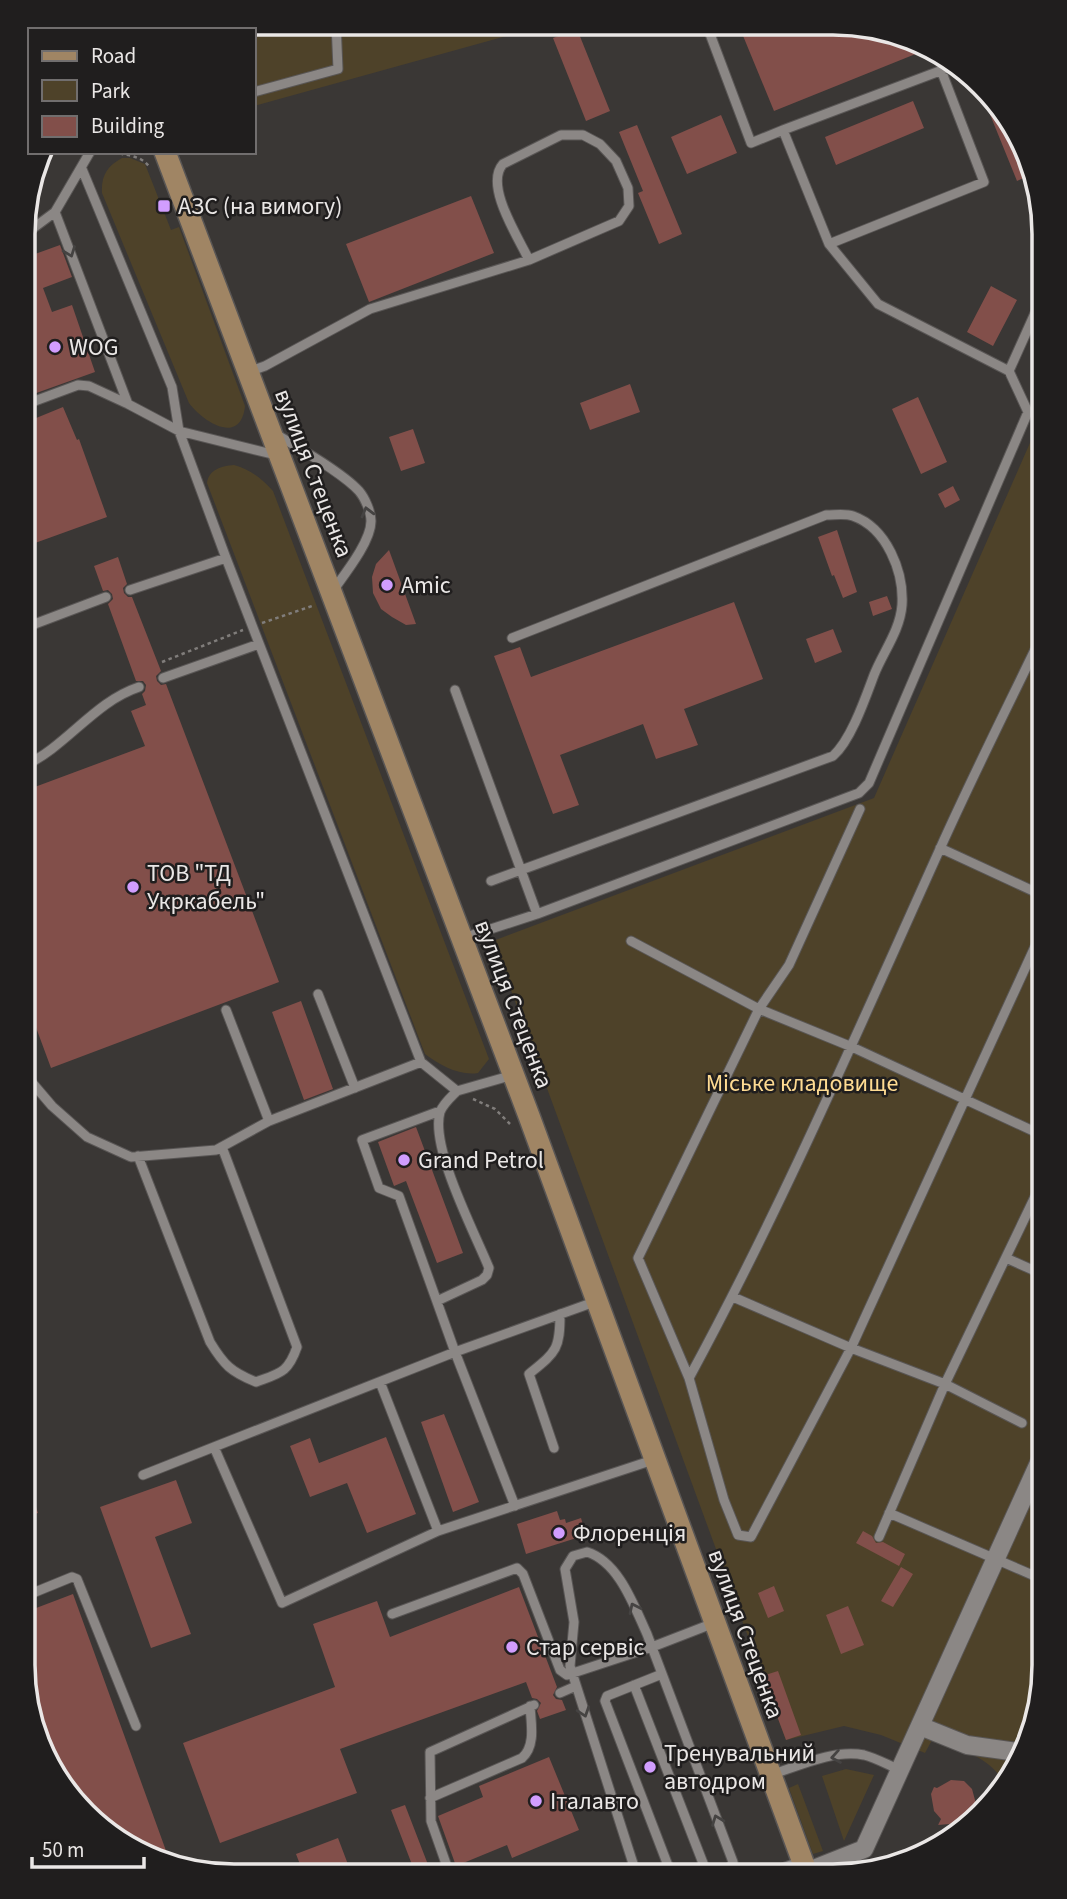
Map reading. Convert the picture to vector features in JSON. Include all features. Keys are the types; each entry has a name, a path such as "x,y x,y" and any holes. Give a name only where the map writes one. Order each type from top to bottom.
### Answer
{"main road":[{"name":"вулиця Стеценка","path":"165,154 279,455 323,599 513,1075 771,1776 808,1864"}],"street":[{"path":"828,1864 864,1849 1032,1478"},
{"path":"920,1726 967,1745 1012,1751"}],"lane":[{"path":"256,91 338,69 337,35"},
{"path":"710,35 751,143 941,70 984,182 829,244"},
{"path":"460,939 537,914 859,793 869,783 1028,412 1009,371 878,304 829,244 783,130"},
{"path":"247,372 265,366 370,309 529,260 619,221 626,213 630,198 628,188 615,161 600,144 583,135 561,135 503,164 499,169 496,182 501,200 529,260"},
{"path":"36,226 55,212 89,154"},
{"path":"82,169 173,387 179,431 421,1062 457,1091"},
{"path":"55,212 128,404"},
{"path":"1009,371 1032,320"},
{"path":"35,401 78,386 89,386 179,431 279,455"},
{"path":"269,429 340,476 359,492 367,506 371,522 367,539 323,599"},
{"path":"491,881 832,756 846,741 896,629 902,607 901,586 894,558 878,534 855,517 826,514 512,638"},
{"path":"130,590 226,558"},
{"path":"35,624 106,597"},
{"path":"163,678 259,644"},
{"path":"690,1378 733,1297 852,1047 940,848 1032,656"},
{"path":"35,761 112,699 139,687"},
{"path":"455,690 537,914"},
{"path":"860,809 789,965 759,1009 638,1258 690,1378 724,1500 738,1535 751,1538 850,1348 1032,953"},
{"path":"940,848 1032,890"},
{"path":"631,941 759,1009 852,1047 1032,1131"},
{"path":"318,994 355,1088"},
{"path":"226,1010 269,1121"},
{"path":"35,1086 86,1137 131,1157 216,1150 269,1121 421,1062"},
{"path":"513,1075 457,1091 440,1111 362,1140 379,1188 399,1196 514,1506"},
{"path":"437,1301 482,1280 489,1268 445,1162 439,1129 440,1111"},
{"path":"138,1156 211,1342 223,1363 238,1375 256,1382 274,1376 290,1366 297,1347 222,1147"},
{"path":"879,1536 945,1384 1032,1203"},
{"path":"1006,1258 1032,1270"},
{"path":"733,1297 850,1348 945,1384 1023,1423"},
{"path":"143,1475 455,1352 597,1301"},
{"path":"554,1448 529,1374 554,1354 560,1336 560,1314"},
{"path":"380,1382 438,1531"},
{"path":"214,1447 282,1603 438,1531 653,1460"},
{"path":"889,1513 1032,1575"},
{"path":"633,1864 570,1666 574,1622 565,1569 573,1556 580,1553 596,1555 616,1576 632,1602 652,1647 732,1864"},
{"path":"392,1614 517,1567 523,1574 560,1670 567,1675 714,1623"},
{"path":"35,1592 72,1577 77,1579 136,1726"},
{"path":"662,1674 607,1696 605,1701 667,1864"},
{"path":"634,1685 703,1864"},
{"path":"560,1693 576,1686"},
{"path":"430,1798 527,1754 531,1742 532,1706 430,1752 430,1798 431,1821 446,1864"},
{"path":"771,1776 820,1759 845,1754 864,1755 900,1769"}],"path":[{"path":"126,154 147,163 152,171"},
{"path":"162,663 323,599"},
{"path":"457,1091 495,1109 510,1124"}],"green space":[{"path":"256,35 510,35 256,105"},
{"path":"122,158 145,164 171,230 179,227 245,406 237,425 229,428 212,423 189,403 102,193 106,172"},
{"name":"Міське кладовище","path":"1032,438 1032,1678 1021,1729 998,1774 974,1755 932,1740 925,1753 881,1735 844,1726 786,1740 493,941 874,798"},
{"path":"234,465 255,475 273,491 489,1059 478,1073 457,1071 443,1066 425,1054 207,483 213,471"},
{"path":"846,1769 874,1775 844,1841 822,1776"},
{"path":"798,1784 823,1851 813,1854 789,1788"}],"building":[{"path":"579,35 610,111 586,121 553,38"},
{"path":"743,35 846,35 872,39 916,54 774,111"},
{"path":"913,101 924,128 836,165 825,137"},
{"path":"988,111 1011,146 1021,170 1023,178 1017,181"},
{"path":"721,115 737,153 687,174 671,137"},
{"path":"637,125 682,234 659,244 638,193 643,191 619,132"},
{"path":"471,196 494,253 369,302 346,244"},
{"name":"WOG","path":"60,245 72,277 43,288 52,312 72,305 95,372 35,393 35,318 35,254"},
{"path":"991,286 1017,300 993,346 967,332"},
{"path":"630,384 640,412 590,430 580,403"},
{"path":"918,397 947,462 921,474 892,409"},
{"path":"63,407 77,440 79,439 107,517 35,543 35,418"},
{"path":"413,429 425,463 401,471 389,437"},
{"path":"953,486 960,500 945,508 938,494"},
{"path":"837,530 857,592 843,598 818,537"},
{"name":"Amic","path":"389,550 416,624 406,625 392,617 381,609 373,593 372,577 376,564"},
{"name":"ТОВ \"ТД Укркабель\"","path":"118,557 127,584 123,588 124,593 132,597 161,671 156,676 157,681 161,685 166,684 279,982 51,1068 35,1025 35,787 145,746 131,711 146,705 142,694 146,685 143,681 136,681 108,604 113,599 112,594 108,590 103,591 94,566"},
{"path":"887,596 892,609 873,616 869,602"},
{"path":"734,602 763,679 684,709 698,745 656,759 643,724 560,755 579,805 553,814 494,656 520,647 531,677"},
{"path":"833,629 842,652 815,663 806,639"},
{"path":"301,1001 333,1089 304,1100 272,1012"},
{"path":"416,1127 463,1253 437,1263 406,1181 394,1186 378,1142"},
{"path":"444,1414 479,1502 453,1512 421,1422"},
{"path":"386,1437 416,1514 367,1533 347,1483 310,1497 290,1446 310,1438 319,1463"},
{"path":"176,1480 192,1523 155,1537 191,1634 151,1648 100,1507"},
{"path":"557,1511 560,1520 565,1519 566,1523 581,1518 586,1535 526,1554 517,1524"},
{"path":"863,1531 872,1536 876,1543 883,1542 905,1554 899,1566 856,1543"},
{"path":"901,1567 913,1574 893,1607 881,1601"},
{"path":"774,1586 784,1611 768,1618 758,1593"},
{"path":"519,1587 557,1687 553,1695 562,1700 566,1710 540,1719 537,1711 541,1703 532,1698 526,1682 340,1749 357,1793 220,1843 183,1743 335,1687 313,1624 377,1601 390,1637"},
{"path":"73,1594 166,1852 135,1837 93,1806 76,1786 56,1753 39,1704 35,1678 35,1608"},
{"path":"848,1606 864,1645 841,1654 826,1615"},
{"path":"778,1671 801,1735 786,1740 762,1676"},
{"path":"549,1757 579,1830 512,1858 507,1845 455,1864 438,1816 483,1797 479,1786"},
{"path":"951,1780 964,1781 972,1789 976,1804 953,1824 938,1825 941,1819 934,1811 931,1794 934,1787"},
{"path":"405,1805 428,1864 412,1864 391,1810"},
{"path":"338,1838 348,1864 300,1864 296,1854"}],"place":[{"name":"АЗС (на вимогу)","path":"164,206"},
{"name":"WOG","path":"55,347"},
{"name":"Amic","path":"387,585"},
{"name":"ТОВ \"ТД Укркабель\"","path":"133,887"},
{"name":"Grand Petrol","path":"404,1160"},
{"name":"Флоренція","path":"559,1533"},
{"name":"Стар сервіс","path":"512,1647"},
{"name":"Тренувальний автодром","path":"650,1767"},
{"name":"Італавто","path":"536,1801"}]}
